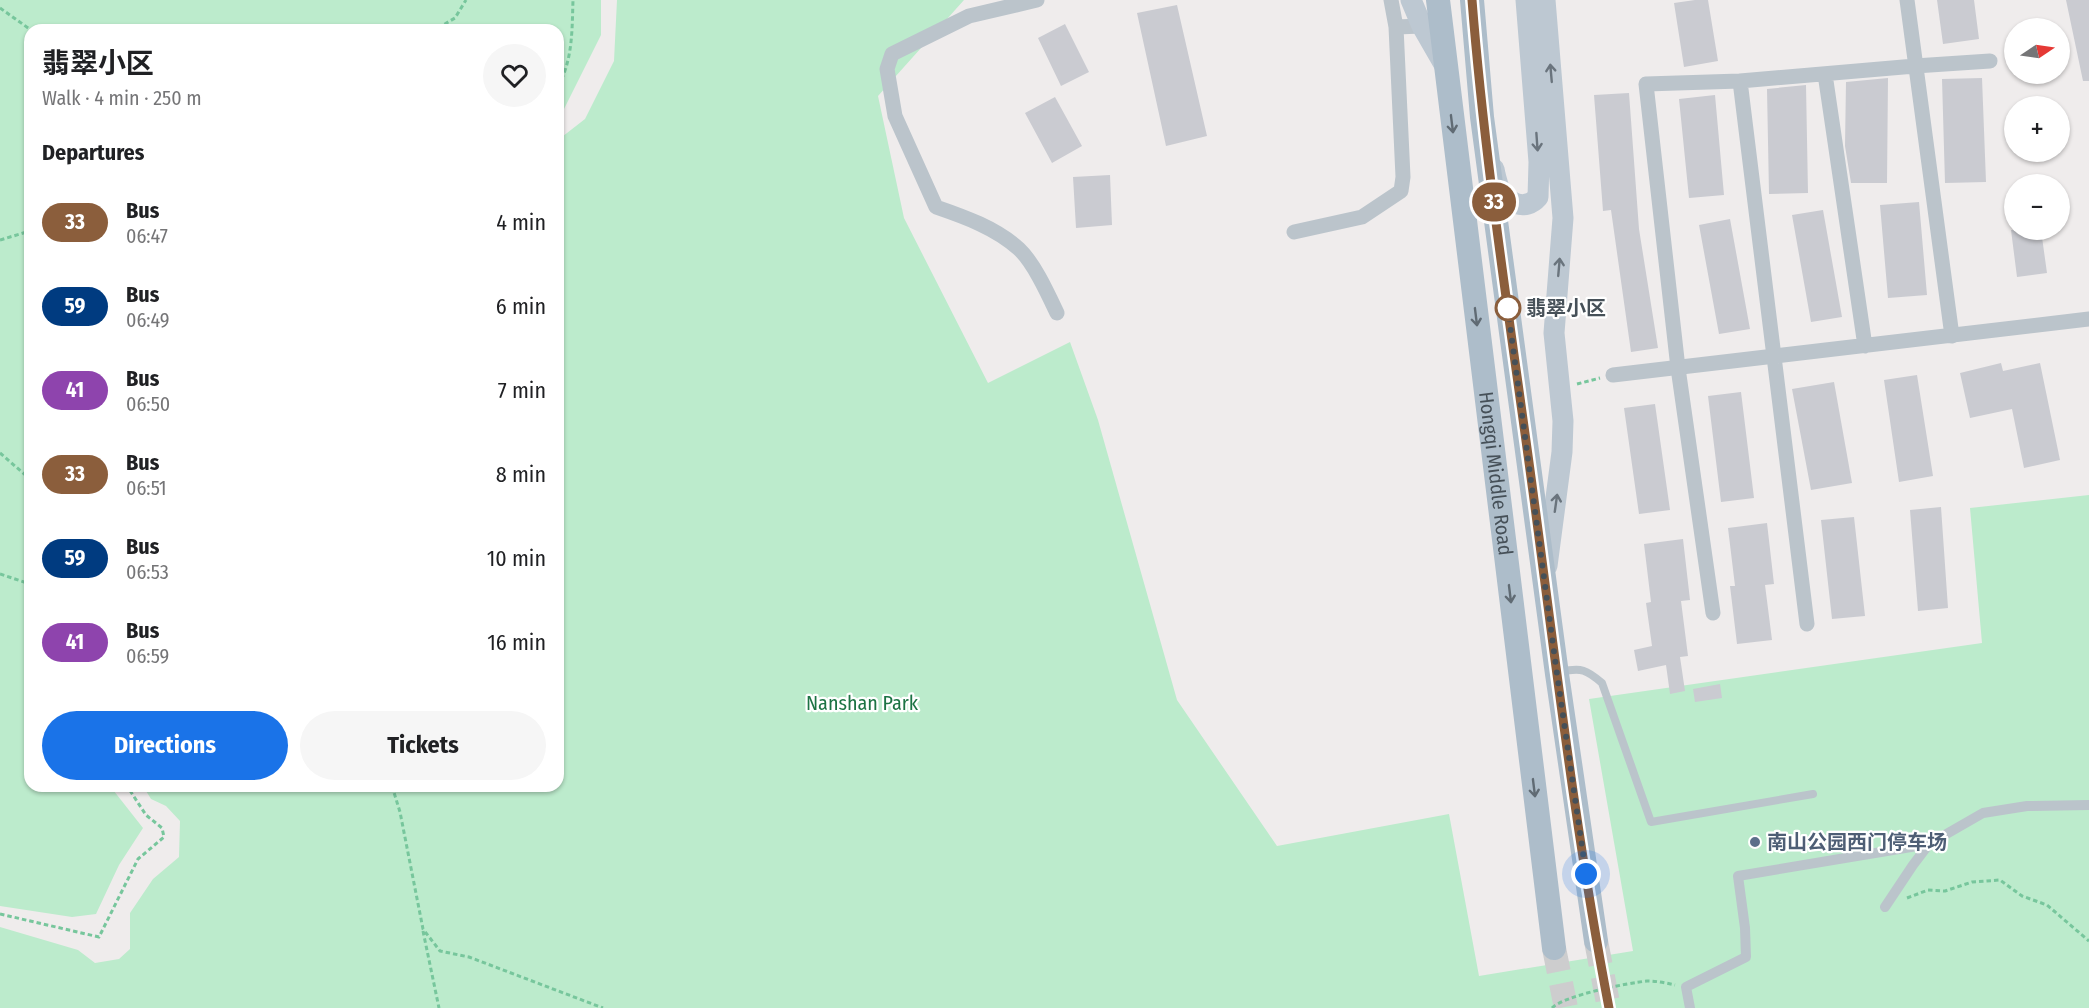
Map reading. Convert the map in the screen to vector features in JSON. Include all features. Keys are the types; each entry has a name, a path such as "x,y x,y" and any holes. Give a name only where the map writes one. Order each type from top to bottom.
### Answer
{"main road":[{"path":"1411,0 1422,26 1445,66"},
{"name":"Hongqi Middle Road","path":"1438,0 1554,948"},
{"name":"Hongqi Middle Road","path":"1472,0 1482,117 1557,674 1596,941"},
{"path":"1482,117 1499,188 1514,203 1523,206 1533,203 1538,197 1540,180 1527,0"},
{"path":"1545,0 1563,218 1554,333 1563,421 1562,452 1545,582"}],"street":[{"path":"1037,0 969,15 892,54 887,69 894,116 936,207 974,220 1020,250 1043,283 1057,313"},
{"path":"1294,232 1362,217 1401,191 1403,177 1396,27 1391,0"},
{"path":"1907,0 1952,336"},
{"path":"1396,27 1422,26"},
{"path":"1713,613 1678,368 1646,84 1740,81 1990,62"},
{"path":"1825,74 1865,346"},
{"path":"1740,81 1807,624"},
{"path":"1613,375 2089,319"},
{"path":"1690,1008 1686,987 1746,957 1745,928 1738,876 1929,844 1983,813 2027,806 2089,804"},
{"path":"1885,907 1929,844"}],"lane":[{"path":"1557,674 1573,669 1589,671 1602,683 1652,822 1814,794"}],"path":[{"path":"445,24 455,18 466,0"},
{"path":"564,76 571,46 573,0"},
{"path":"0,8 24,25"},
{"path":"0,240 24,233"},
{"path":"0,453 24,474"},
{"path":"0,574 24,582"},
{"path":"0,914 99,937 138,859 164,837 162,828 146,815 131,792"},
{"path":"394,792 400,812 439,1008"},
{"path":"1885,907 1895,905 1928,890 1944,891 1972,882 2000,880 2022,896 2047,905 2089,941"},
{"path":"423,929 441,951 470,957 603,1008"},
{"path":"1552,1008 1573,997 1648,981 1686,987"}],"green space":[{"path":"0,0 601,0 601,35 564,109 564,24 24,24 24,792 115,792 143,828 119,865 96,914 72,917 0,906"},
{"name":"Nanshan Park","path":"617,0 964,0 878,96 904,218 988,383 1070,342 1098,420 1177,700 1277,846 1449,814 1479,976 1633,951 1589,699 1982,643 1970,508 2089,495 2089,1008 0,1008 0,927 78,950 95,963 119,959 130,949 130,913 153,879 179,857 180,821 166,806 151,799 147,792 564,792 564,135 585,119 614,61"}],"building":[{"path":"1708,0 1718,61 1684,67 1674,3"},
{"path":"1937,0 1974,0 1979,39 1943,44"},
{"path":"2066,0 2089,0 2089,81 2083,81"},
{"path":"1177,5 1207,136 1166,146 1137,13"},
{"path":"1065,24 1089,72 1061,86 1038,38"},
{"path":"1888,78 1887,183 1851,183 1845,146 1846,82"},
{"path":"1982,78 1986,182 1945,183 1942,79"},
{"path":"1806,85 1808,193 1769,194 1767,89"},
{"path":"1629,93 1639,229 1658,348 1631,352 1611,210 1603,211 1594,95"},
{"path":"1715,95 1724,195 1689,198 1679,99"},
{"path":"1055,97 1082,146 1052,163 1025,113"},
{"path":"1110,175 1112,225 1076,228 1073,177"},
{"path":"1919,202 1927,295 1888,298 1880,205"},
{"path":"1823,210 1842,317 1811,322 1792,215"},
{"path":"1730,219 1750,329 1719,334 1699,225"},
{"path":"2012,240 2042,240 2047,273 2017,277"},
{"path":"2001,363 2003,371 2040,363 2060,460 2024,468 2012,409 1970,418 1960,373"},
{"path":"1917,375 1933,476 1899,482 1884,380"},
{"path":"1834,382 1852,483 1811,490 1792,389"},
{"path":"1741,392 1754,498 1721,502 1708,396"},
{"path":"1655,404 1670,510 1639,514 1624,408"},
{"path":"1941,507 1948,608 1918,611 1910,510"},
{"path":"1854,517 1865,616 1832,619 1821,520"},
{"path":"1767,523 1774,584 1765,585 1772,640 1737,644 1730,586 1735,586 1728,528"},
{"path":"1683,539 1690,600 1681,601 1688,656 1680,657 1685,691 1670,694 1666,665 1638,671 1634,650 1652,646 1646,603 1651,602 1644,544"},
{"path":"1720,684 1722,698 1695,702 1693,689"}],"tunnel":[{"path":"1596,941 1609,1008"},
{"path":"1554,948 1566,1008"}],"bus line":[{"name":"33","path":"1472,0 1482,117 1557,674 1596,941 1609,1008"}],"place":[{"name":"翡翠小区","path":"1508,308"},
{"name":"南山公园西门停车场","path":"1755,842"}],"route":[{"path":"1508,308 1507,303 1586,874"}]}
